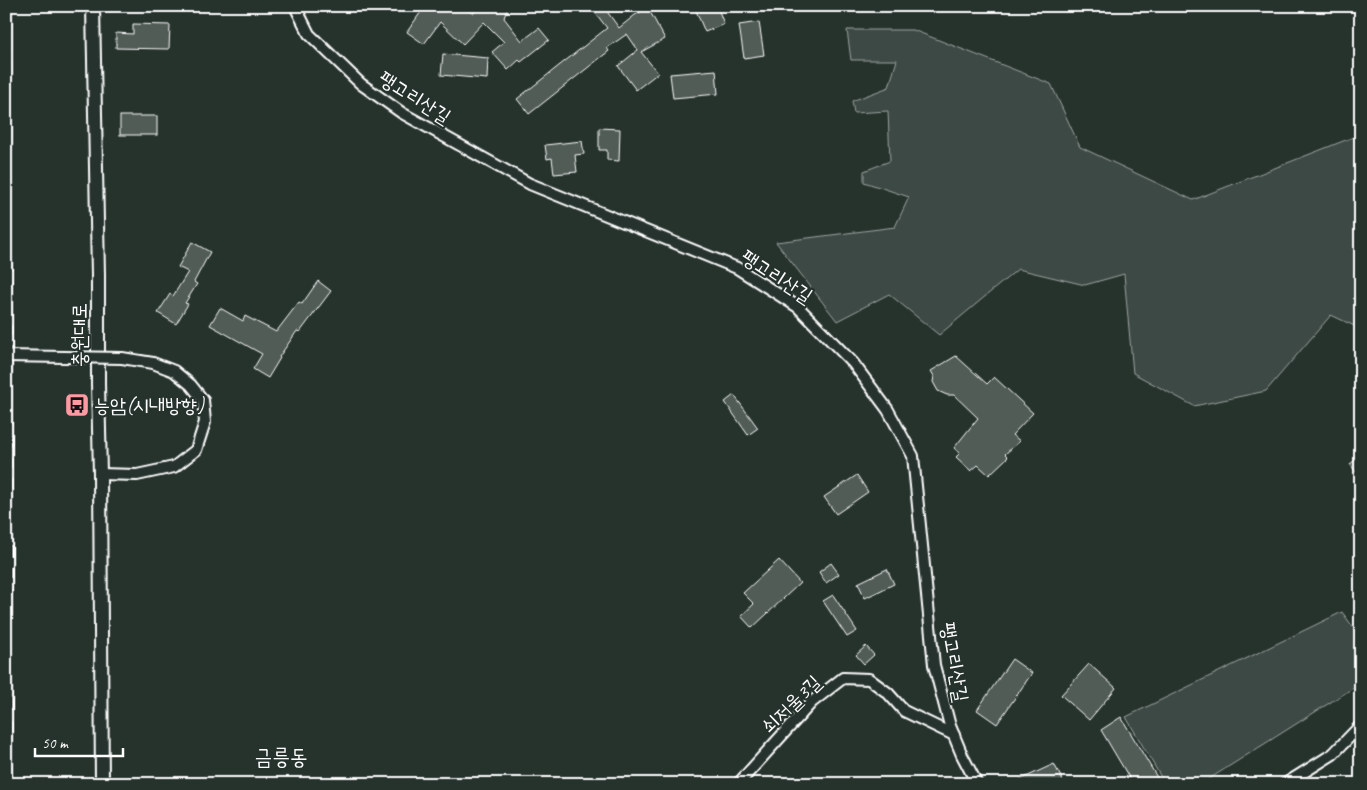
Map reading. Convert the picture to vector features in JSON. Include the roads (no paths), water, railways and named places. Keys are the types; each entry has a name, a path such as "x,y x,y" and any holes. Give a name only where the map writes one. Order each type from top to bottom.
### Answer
{"street":[{"name":"충원대로","path":"93,6 98,275 102,784"},
{"name":"팽고리산길","path":"295,6 309,34 362,84 402,113 530,184 737,268 798,307 853,363 888,410 914,456 934,665 954,736 977,784"},
{"path":"6,356 122,358 153,363 174,371 191,385 202,400 205,422 196,450 174,467 138,474 100,474"},
{"name":"쇠저울3길","path":"738,784 812,702 843,678 869,679 888,693 904,711 954,736"},
{"path":"1285,784 1333,754 1361,725"}],"railway":[{"path":"10,6 10,784"}],"place":[{"name":"능암(시내방향)","path":"77,405"}],"district":[{"name":"금릉동","path":"281,756"}]}
